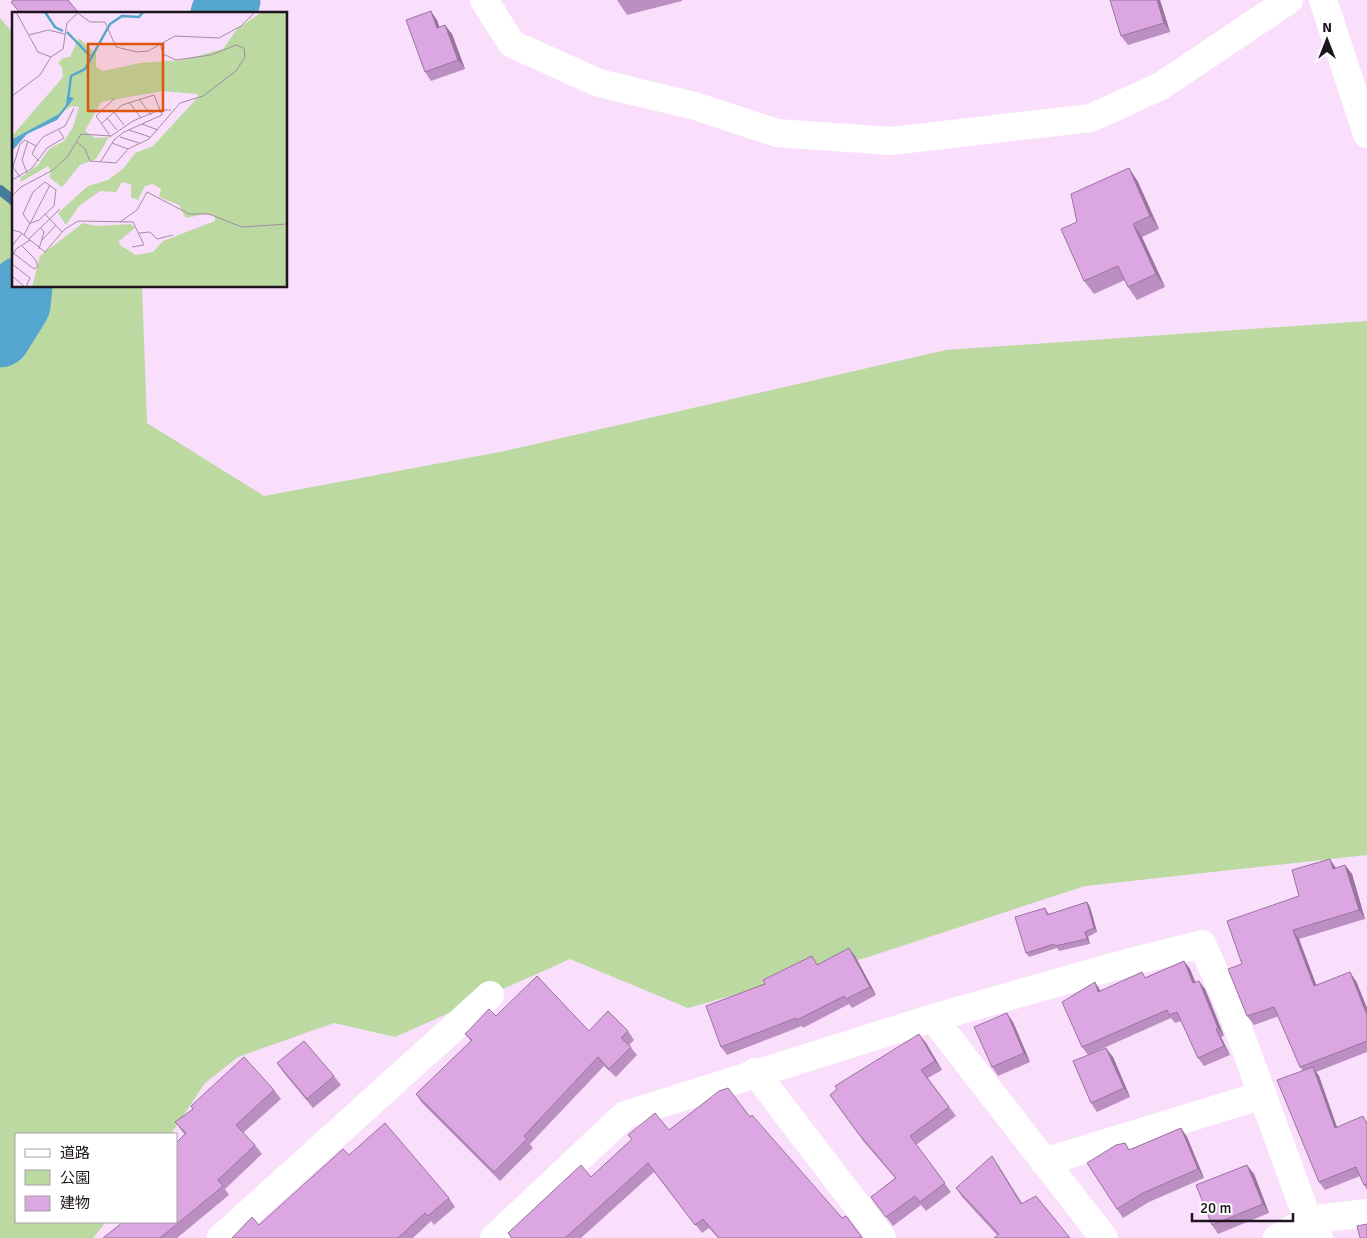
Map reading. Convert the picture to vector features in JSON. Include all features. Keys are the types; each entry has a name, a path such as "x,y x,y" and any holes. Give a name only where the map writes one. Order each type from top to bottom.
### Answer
{"street":[{"path":"484,0 512,44 599,83 695,106 777,133 891,141 1091,118 1161,86 1289,0"},
{"path":"1323,0 1367,134"},
{"path":"494,1238 625,1115 755,1072 933,1018 1130,962 1202,944 1231,1009 1313,1229"},
{"path":"221,1238 490,995"},
{"path":"933,1018 1104,1238"},
{"path":"755,1072 882,1238"},
{"path":"1044,1162 1263,1095"},
{"path":"1277,1238 1367,1213"}],"green space":[{"path":"0,18 12,32 12,288 142,288 147,423 264,496 505,451 946,350 1367,321 1367,855 1085,886 865,958 688,1008 570,959 395,1037 334,1023 238,1057 205,1083 172,1133 15,1133 15,1223 105,1223 93,1238 0,1238"}],"building":[{"path":"14,0 68,0 78,12 19,12 11,2"},
{"path":"1110,0 1157,0 1164,23 1121,36"},
{"path":"431,11 437,28 445,25 458,60 425,72 406,20"},
{"path":"1129,168 1150,216 1133,224 1156,274 1128,287 1118,266 1084,281 1061,229 1077,222 1071,194"},
{"path":"1330,859 1333,869 1345,865 1359,910 1293,930 1314,986 1350,972 1367,1015 1367,1041 1300,1067 1274,1007 1247,1016 1228,969 1242,964 1227,921 1299,896 1292,870"},
{"path":"1087,902 1094,928 1085,932 1087,939 1055,946 1054,944 1026,953 1015,917 1045,908 1047,915"},
{"path":"849,948 870,987 846,999 844,996 797,1020 796,1018 721,1047 706,1006 765,984 763,980 812,956 817,965"},
{"path":"1184,961 1193,983 1199,981 1224,1046 1198,1058 1177,1012 1169,1015 1167,1010 1082,1047 1062,1002 1095,982 1098,992 1142,972 1145,978"},
{"path":"537,976 589,1031 608,1011 628,1031 621,1038 631,1047 609,1069 598,1057 524,1136 527,1139 494,1172 416,1094 472,1040 465,1034 489,1009 496,1016"},
{"path":"1007,1013 1024,1053 992,1067 974,1027"},
{"path":"919,1034 935,1061 921,1070 949,1107 910,1136 945,1183 920,1202 915,1196 886,1217 871,1197 896,1178 858,1133 830,1095 837,1089 835,1086"},
{"path":"304,1041 334,1076 307,1099 277,1063"},
{"path":"1106,1048 1124,1088 1091,1103 1073,1061"},
{"path":"244,1057 274,1090 236,1125 255,1145 218,1180 223,1186 160,1238 103,1238 122,1223 178,1223 178,1141 186,1133 175,1122 193,1109 191,1106"},
{"path":"1313,1067 1335,1128 1363,1116 1367,1124 1367,1184 1364,1185 1356,1167 1319,1182 1277,1080"},
{"path":"728,1088 750,1117 752,1115 842,1218 846,1216 861,1236 859,1238 719,1238 703,1219 695,1225 648,1163 565,1238 512,1238 508,1233 581,1165 591,1177 632,1139 628,1135 655,1113 669,1130 719,1091"},
{"path":"385,1123 449,1198 428,1216 425,1213 398,1238 232,1238 252,1217 259,1225 343,1149 349,1155"},
{"path":"1181,1128 1198,1169 1143,1193 1117,1209 1087,1163 1116,1145 1125,1143 1129,1150"},
{"path":"992,1156 1021,1204 1036,1196 1070,1238 994,1238 999,1234 956,1188"},
{"path":"1247,1165 1263,1204 1212,1225 1196,1185"},
{"path":"1367,1224 1367,1238 1360,1238 1357,1226"}],"waterway":[{"path":"222,12 230,0"},
{"path":"0,190 12,199"},
{"path":"0,337 20,305 22,288"}]}
